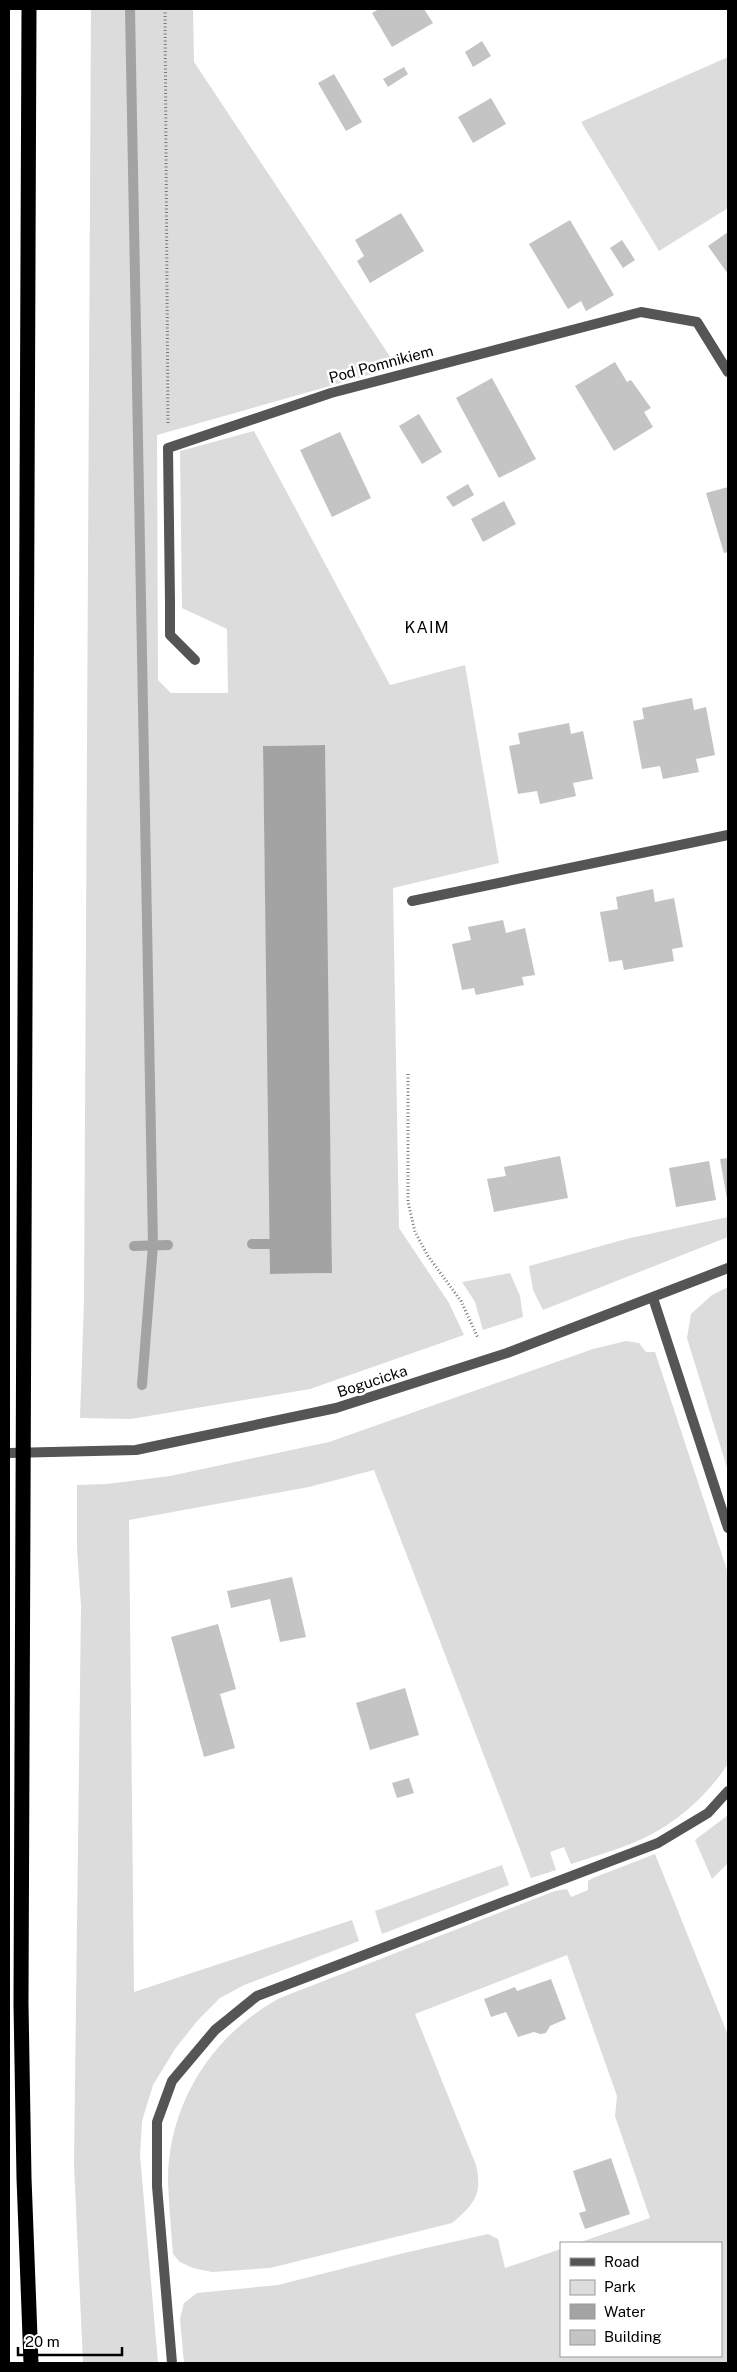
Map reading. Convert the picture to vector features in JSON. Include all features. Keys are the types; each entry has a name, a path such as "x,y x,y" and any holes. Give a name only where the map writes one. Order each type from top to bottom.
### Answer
{"highway":[{"path":"28,9 21,2004 24,2178 31,2363"}],"street":[{"name":"Pod Pomnikiem","path":"168,448 331,393 641,312 697,322 728,372"},
{"path":"168,448 170,635 196,660"},
{"path":"412,901 728,835"},
{"name":"Bogucicka","path":"9,1453 136,1450 336,1408 487,1360 728,1268"},
{"path":"653,1298 728,1528"},
{"path":"172,2363 158,2186 158,2122 172,2081 214,2030 257,1996 658,1843 708,1813 728,1790"}],"path":[{"path":"165,9 168,448"},
{"path":"408,1074 408,1202 415,1232 428,1256 461,1301 487,1360"}],"green space":[{"path":"91,9 193,9 194,62 397,367 157,435 158,680 171,693 228,693 227,629 182,608 180,451 254,431 390,685 465,665 499,863 393,888 399,1228 449,1303 464,1335 310,1389 131,1419 80,1418 84,1301","holes":["324,745 332,1273 271,1274 263,746"]},
{"path":"728,57 728,208 659,251 581,122"},
{"path":"728,1217 728,1237 543,1310 533,1290 529,1266 626,1239"},
{"path":"510,1273 520,1296 523,1317 483,1330 475,1302 462,1282"},
{"path":"728,1287 728,1471 687,1338 691,1314 712,1295"},
{"path":"626,1341 639,1343 646,1352 655,1352 728,1573 728,1764 703,1795 673,1821 641,1840 621,1848 571,1864 564,1847 550,1852 556,1870 531,1878 374,1470 309,1487 129,1520 134,1992 352,1920 359,1941 244,1985 220,1998 198,2020 175,2049 153,2085 142,2121 140,2155 158,2363 83,2363 74,2165 81,1606 77,1549 77,1485 107,1484 170,1476 329,1442 593,1349"},
{"path":"728,1815 728,1863 712,1879 695,1840"},
{"path":"655,1854 728,2035 728,2363 184,2363 180,2319 184,2303 197,2293 278,2285 488,2234 498,2239 505,2268 560,2249 560,2357 722,2357 722,2242 581,2242 650,2218 615,2116 617,2096 567,1955 415,2014 476,2165 478,2175 475,2198 466,2210 452,2223 270,2268 212,2272 193,2268 180,2262 173,2254 168,2181 170,2152 176,2125 186,2098 199,2074 215,2051 234,2031 256,2013 280,1998 555,1891 567,1889 571,1897 588,1890 588,1881"},
{"path":"502,1865 509,1885 382,1934 375,1911"}],"water":[{"path":"325,745 332,1273 270,1274 263,746"}],"building":[{"path":"379,9 424,9 433,23 392,47 372,13"},
{"path":"482,41 491,56 473,67 465,52"},
{"path":"404,67 408,74 388,87 383,79"},
{"path":"334,74 362,122 346,131 318,83"},
{"path":"491,98 506,124 473,143 458,117"},
{"path":"401,213 424,251 370,283 357,261 364,256 355,240"},
{"path":"570,220 614,295 586,311 581,301 568,309 529,244"},
{"path":"728,232 728,274 708,246"},
{"path":"622,240 635,260 623,268 610,248"},
{"path":"615,362 627,382 631,380 651,408 644,412 653,427 614,451 575,386"},
{"path":"492,378 536,459 499,478 456,398"},
{"path":"419,414 442,452 422,464 399,426"},
{"path":"340,432 371,498 332,517 300,450"},
{"path":"468,484 474,495 453,507 446,497"},
{"path":"728,487 728,552 724,553 706,493"},
{"path":"504,501 516,524 483,542 471,519"},
{"path":"692,698 694,710 706,707 715,755 696,759 699,772 663,779 660,766 642,769 633,721 644,719 642,708"},
{"path":"569,723 571,734 583,731 593,779 573,783 576,796 540,804 537,791 518,794 509,746 520,744 518,733"},
{"path":"653,889 655,902 674,898 683,947 672,949 674,961 624,970 622,960 609,962 600,912 618,909 616,897"},
{"path":"503,920 506,933 525,928 535,975 522,977 524,985 476,995 474,988 462,990 452,944 471,940 468,927"},
{"path":"560,1156 568,1198 494,1212 487,1179 506,1176 504,1167"},
{"path":"728,1158 728,1199 727,1199 720,1159"},
{"path":"709,1161 716,1200 676,1207 669,1168"},
{"path":"292,1577 306,1637 280,1642 270,1599 231,1608 227,1591"},
{"path":"218,1624 236,1689 220,1694 235,1748 204,1757 171,1637"},
{"path":"405,1688 419,1735 370,1750 356,1703"},
{"path":"409,1778 414,1793 397,1798 392,1783"},
{"path":"551,1979 566,2019 550,2026 546,2033 534,2032 518,2037 506,2012 491,2017 484,1999 515,1987 517,1991"},
{"path":"611,2158 630,2214 585,2229 579,2213 586,2211 573,2171"}],"waterway":[{"path":"130,9 153,1245 142,1385"},
{"path":"252,1244 270,1244"},
{"path":"134,1246 168,1245"}],"district":[{"name":"KAIM","path":"427,627"}]}
